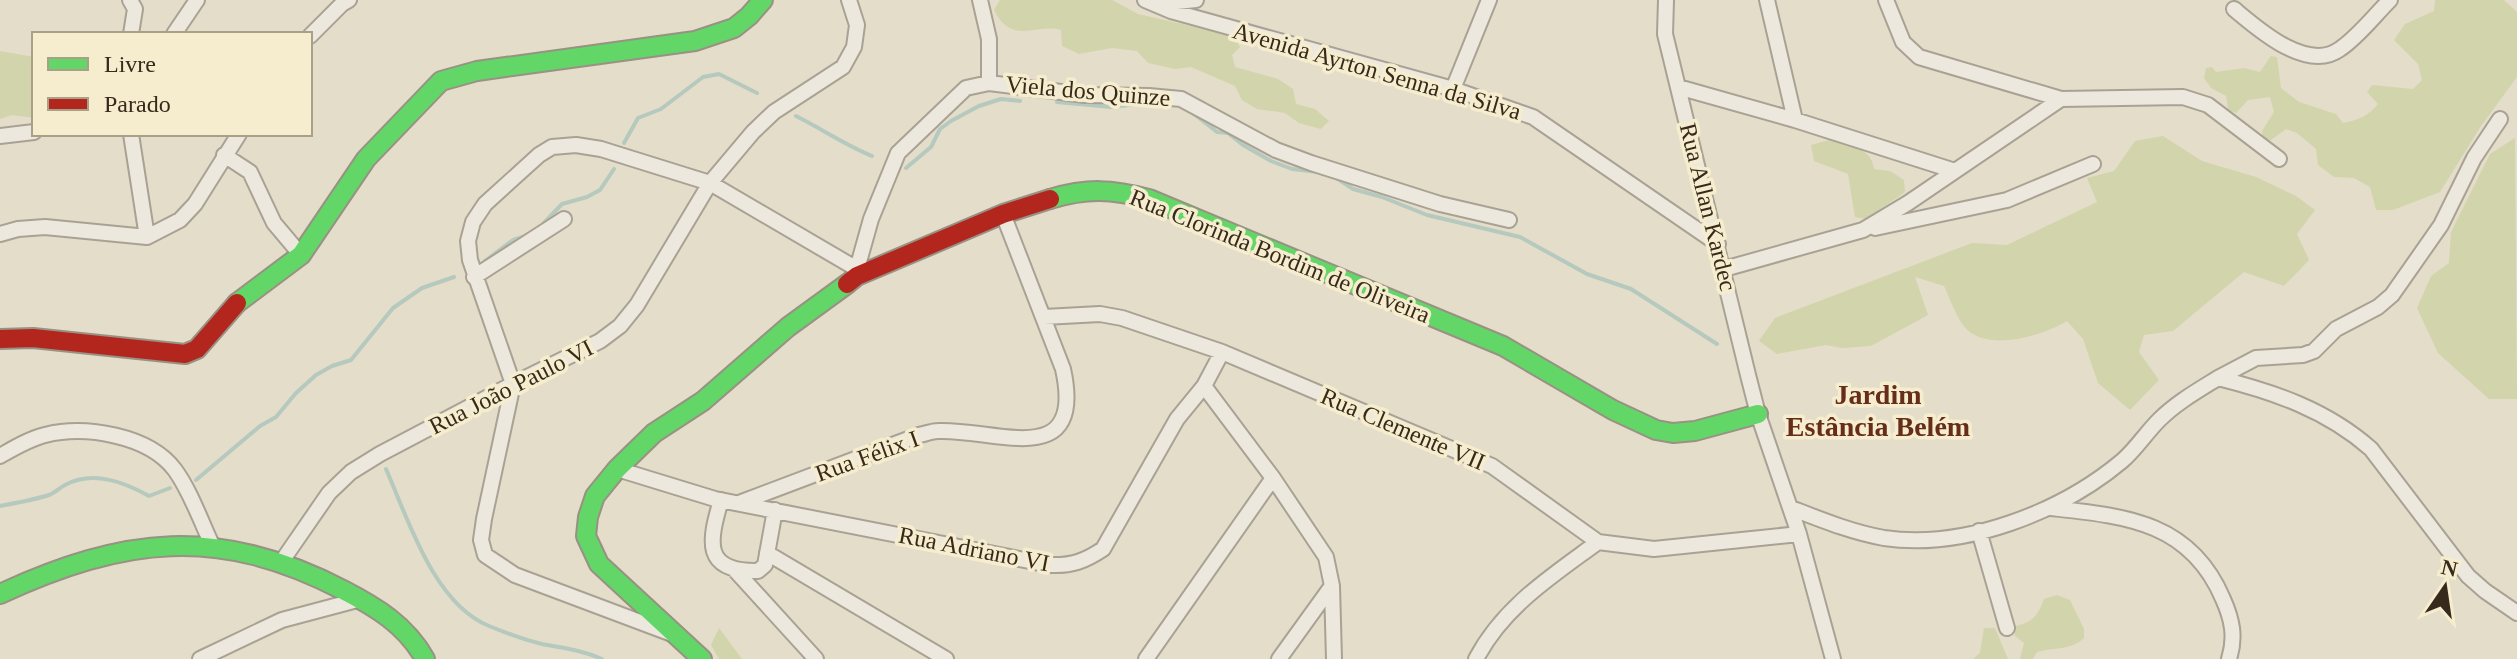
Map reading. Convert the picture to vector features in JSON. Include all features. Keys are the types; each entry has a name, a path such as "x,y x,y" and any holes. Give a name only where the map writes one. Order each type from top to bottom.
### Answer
{"street":[{"path":"130,0 135,9 131,32"},
{"path":"175,32 197,0"},
{"path":"312,34 349,0"},
{"path":"0,339 33,338 185,354 197,349 237,302 301,255 366,159 441,81 477,71 726,34 744,23 763,0"},
{"name":"Rua João Paulo VI","path":"282,561 329,493 351,472 513,384 600,341 620,326 637,305 710,183 753,132 774,112 843,67 854,47 857,25 849,0"},
{"path":"980,0 989,39 989,83"},
{"path":"1149,2 1196,0"},
{"path":"1453,89 1489,0"},
{"name":"Rua Allan Kardec","path":"1666,0 1665,34 1758,414 1799,534 1833,659"},
{"path":"1767,0 1795,120"},
{"path":"1886,0 1903,42 1919,57 2061,99 2156,96 2195,99 2208,105 2279,159"},
{"path":"2234,9 2262,32 2291,49 2312,56 2339,51 2390,0"},
{"name":"Avenida Ayrton Senna da Silva","path":"1149,2 1453,89 1533,117 1718,244"},
{"name":"Viela dos Quinze","path":"857,273 871,219 898,153 966,88 989,83 1085,95 1181,99 1262,143 1311,163 1440,204 1509,220"},
{"path":"1678,87 1955,171"},
{"path":"1863,230 2061,99"},
{"path":"1791,508 1842,528 1886,538 1937,540 1979,531 2051,508 2093,484 2124,459 2178,403 2218,378 2256,358 2303,355 2314,351 2336,329 2378,307 2392,295 2441,225 2474,158 2500,119"},
{"path":"0,136 32,132"},
{"path":"131,136 147,237"},
{"path":"0,234 45,227 147,237 180,220 195,204 238,136"},
{"path":"673,634 515,575 485,555 481,540 484,519 513,384 474,277 468,241 473,222 485,204 539,155 552,147 576,145 601,149 710,183 857,273"},
{"path":"224,155 250,172 274,223 301,255"},
{"path":"1724,269 1863,230 2007,200 2093,164"},
{"name":"Rua Clorinda Bordim de Oliveira","path":"702,659 599,564 586,536 595,496 654,433 703,401 788,327 857,273 1003,214 1079,190 1126,193 1241,236 1530,358 1647,428 1670,433 1691,432 1758,414"},
{"name":"Rua Félix I","path":"739,503 919,435 938,431 1026,439 1044,435 1059,425 1067,411 1068,393 1063,369 1003,214"},
{"path":"474,277 564,219"},
{"name":"Rua Clemente VII","path":"1044,317 1111,316 1222,352 1492,466 1598,542 1654,549 1799,534"},
{"name":"Rua Adriano VI","path":"617,469 721,500 1050,565 1069,565 1086,560 1103,549 1177,419 1204,386 1222,352"},
{"path":"2218,378 2282,397 2327,416 2352,432 2371,449 2468,576 2517,613"},
{"path":"1204,386 1273,478 1326,557 1332,586 1334,659"},
{"path":"0,456 44,435 67,432 112,435 138,442 159,454 175,470 213,547"},
{"path":"1146,659 1273,478"},
{"path":"721,500 710,536 714,552 721,564 742,571 758,571 765,565 775,510"},
{"path":"2051,508 2124,516 2150,525 2183,546 2214,578 2228,611 2234,632 2229,659"},
{"path":"1979,531 2007,628"},
{"path":"1476,659 1484,643 1529,592 1598,542"},
{"path":"0,594 92,557 129,549 213,547 282,561 361,599 401,626 417,642 425,659"},
{"path":"767,553 946,659"},
{"path":"734,569 816,659"},
{"path":"1279,659 1332,586"},
{"path":"200,659 282,620 361,599"}],"green space":[{"path":"1000,0 1112,0 1138,14 1234,36 1240,47 1232,55 1235,67 1278,79 1293,89 1296,104 1315,109 1329,121 1321,129 1299,123 1285,113 1257,109 1242,100 1235,86 1191,67 1175,69 1148,63 1137,51 1112,48 1079,54 1062,46 1061,30 1025,31 1009,27 994,10"},
{"path":"2435,0 2504,0 2517,12 2517,77 2481,126 2440,192 2393,210 2376,210 2370,187 2354,178 2334,177 2318,165 2316,149 2297,133 2286,129 2271,140 2263,139 2262,131 2274,112 2270,97 2248,100 2236,113 2228,110 2226,96 2211,88 2204,78 2206,68 2212,67 2216,72 2244,68 2260,72 2271,56 2277,57 2281,88 2299,102 2336,114 2343,123 2354,120 2378,104 2367,92 2372,85 2413,89 2422,80 2418,64 2394,40 2405,24 2434,11"},
{"path":"0,51 32,57 32,118 12,115 0,119"},
{"path":"2163,136 2202,161 2256,177 2296,196 2315,210 2297,234 2309,260 2284,286 2244,272 2173,331 2144,335 2139,352 2159,380 2130,410 2098,383 2083,339 2067,321 2029,337 1985,339 1972,334 1963,325 1944,286 1915,277 1928,315 1871,346 1842,348 1826,345 1777,354 1759,341 1775,318 1972,243 2007,245 2097,202 2087,178 2114,171 2135,141"},
{"path":"2515,138 2517,399 2489,399 2438,353 2417,308 2431,276 2449,263 2451,232 2490,154"},
{"path":"1829,140 1864,151 1874,169 1890,171 1904,180 1905,192 1866,219 1855,217 1848,174 1814,161 1811,145"},
{"path":"2057,595 2070,600 2084,629 2084,638 2067,647 2037,652 2033,659 2020,659 2024,643 2014,635 2016,626 2034,617 2044,599"},
{"path":"719,628 742,659 719,659 711,645"},
{"path":"1984,628 1995,628 2008,659 1973,659 1980,653"}],"waterway":[{"path":"624,143 638,118 661,109 703,77 719,74 757,93"},
{"path":"906,168 931,147 940,129 951,121 979,106 1001,99 1020,101"},
{"path":"1057,102 1111,107 1147,103"},
{"path":"1193,113 1217,132 1228,133 1271,161 1292,169 1319,172"},
{"path":"796,116 872,156"},
{"path":"543,224 562,204 600,190 614,169"},
{"path":"1335,177 1353,189 1427,215 1520,237 1587,274 1631,289 1717,344"},
{"path":"485,261 513,240 526,236"},
{"path":"196,480 260,426 276,417 316,375 351,360 393,308 422,288 454,277"},
{"path":"386,469 425,558 438,580 470,615 522,638 602,659"},
{"path":"0,506 49,495 65,485 86,478 119,482 149,496 170,488"}],"traffic: fast":[{"path":"237,303 301,255 366,159 441,81 477,71 695,41 734,28 763,0"},
{"path":"1050,199 1100,191 1149,199 1503,346 1613,410 1656,430 1673,433 1695,431 1758,414"},
{"path":"702,659 599,564 586,536 595,496 654,433 703,401 788,327 847,284"},
{"path":"0,594 88,560 171,546 212,548 254,555 297,569 343,590 389,618 409,636 425,659"}],"traffic: jam":[{"path":"847,284 857,276 1003,214 1050,199"},
{"path":"0,339 33,338 185,354 197,349 237,303"}],"district":[{"name":"Jardim Estância Belém","path":"1878,410"}]}
